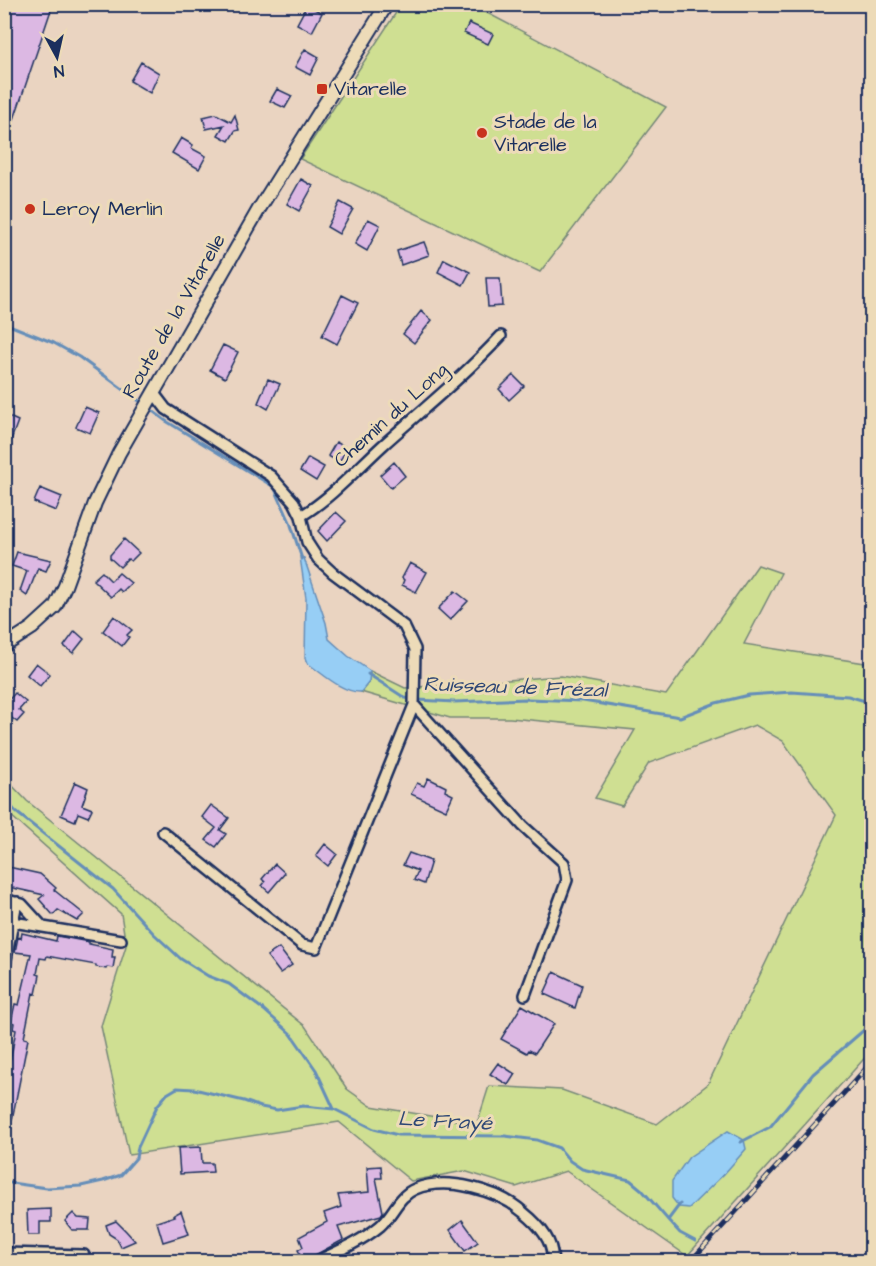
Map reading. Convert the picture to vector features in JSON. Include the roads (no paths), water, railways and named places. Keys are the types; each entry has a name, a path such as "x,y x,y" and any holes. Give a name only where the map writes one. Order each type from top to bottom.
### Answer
{"street":[{"name":"Route de la Vitarelle","path":"4,646 32,628 55,607 95,503 119,453 259,209 387,4"},
{"name":"Chemin du Long","path":"301,516 316,507 383,445 468,372 501,336"},
{"path":"151,395 166,409 271,476 294,502 301,516 306,542 318,559 333,573 404,626 415,649 414,705 316,948 302,945 163,832"},
{"path":"414,705 523,826 564,863 567,880 525,995"},
{"path":"4,899 17,902 26,908 43,927"},
{"path":"4,970 17,902"},
{"path":"13,922 121,940"},
{"path":"315,1262 380,1227 406,1195 414,1190 426,1186 442,1185 489,1192 515,1205 546,1237 551,1245 552,1262"},
{"path":"4,1253 84,1255 83,1262"}],"water":[{"path":"300,557 304,558 326,623 329,639 370,671 369,682 361,692 340,686 307,663 305,658 306,598"},
{"path":"728,1131 744,1140 746,1149 689,1208 679,1207 672,1198 672,1181 689,1157"}],"waterway":[{"name":"Ruisseau de Frézal","path":"4,323 54,343 79,357 142,403"},
{"name":"Ruisseau de Frézal","path":"150,409 274,487 290,522 302,559"},
{"name":"Ruisseau de Frézal","path":"368,674 405,698 418,700 583,701 680,717 716,703 749,695 792,692 848,696 872,703"},
{"name":"Le Frayé","path":"4,798 16,812 113,889 154,934 181,959 208,976 229,984 291,1034 316,1070 334,1109 374,1129 398,1135 505,1136 537,1140 559,1148 570,1161 582,1169 630,1180 642,1190 668,1220"},
{"name":"Ruisseau de Frézal","path":"741,1142 770,1127 813,1074 872,1023"},
{"path":"4,1182 47,1188 81,1186 121,1175 136,1158 138,1147 157,1106 167,1094 177,1088 194,1089 277,1110 303,1106 334,1109"},
{"name":"Ruisseau de Frézal","path":"680,1204 668,1220 680,1233 695,1241"},
{"name":"Ruisseau de Frézal","path":"713,1256 719,1262"}],"railway":[{"path":"690,1262 872,1062"}],"place":[{"name":"Vitarelle","path":"322,89"},
{"name":"Stade de la Vitarelle","path":"482,133"},
{"name":"Leroy Merlin","path":"30,209"}]}
